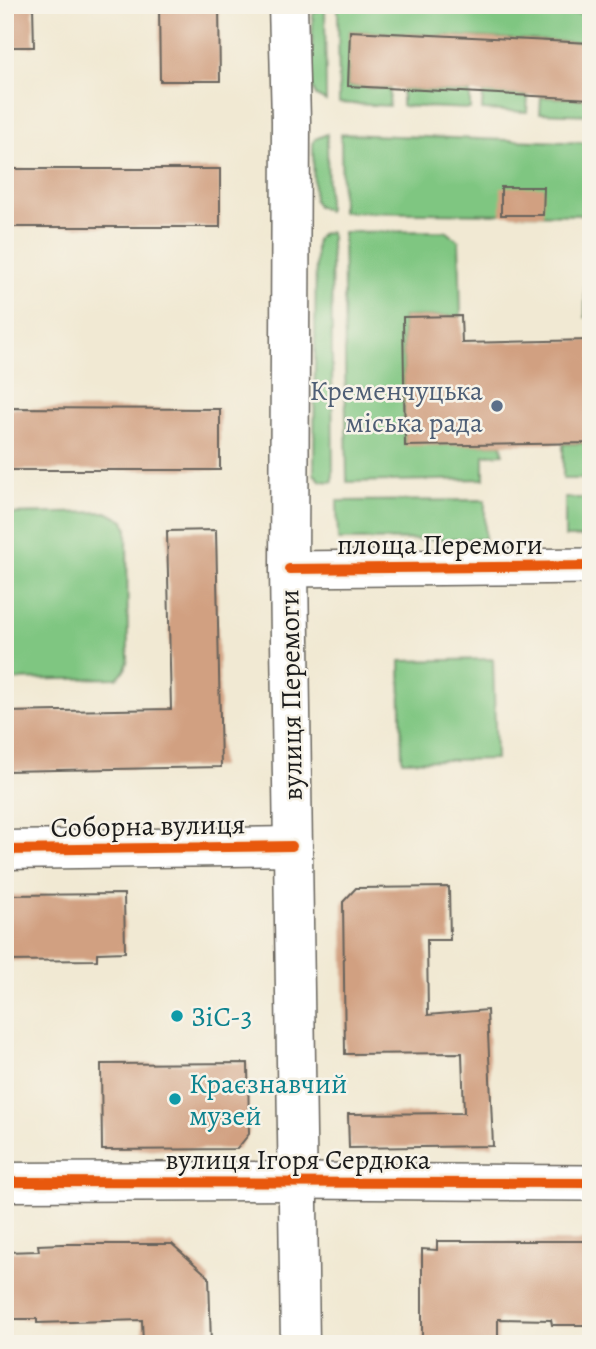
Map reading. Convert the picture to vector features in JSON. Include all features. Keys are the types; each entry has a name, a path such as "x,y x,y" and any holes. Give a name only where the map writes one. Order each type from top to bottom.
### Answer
{"main road":[{"name":"вулиця Перемоги","path":"288,5 291,121 289,569 300,1344"},
{"name":"Соборна вулиця","path":"5,850 292,846"},
{"name":"вулиця Ігоря Сердюка","path":"5,1182 298,1181"}],"street":[{"name":"площа Перемоги","path":"289,569 591,566"},
{"name":"вулиця Ігоря Сердюка","path":"298,1181 591,1183"}],"green space":[{"path":"325,5 326,101 316,96 311,84 313,14"},
{"path":"338,5 591,14 591,43 350,31 348,86 390,89 389,106 339,103"},
{"path":"402,89 470,93 470,109 402,106"},
{"path":"483,93 528,96 527,112 482,110"},
{"path":"541,97 591,99 591,115 540,113"},
{"path":"327,134 328,211 317,206 314,200 313,144 315,139"},
{"path":"341,134 591,143 591,215 342,212"},
{"path":"446,231 459,241 461,316 403,317 405,445 502,444 503,454 484,455 484,479 347,482 343,232"},
{"path":"331,232 333,482 321,481 314,474 316,240 321,234"},
{"path":"591,236 591,316 585,317 585,250"},
{"path":"591,443 591,479 563,479 563,444"},
{"path":"565,498 591,498 591,537 565,537"},
{"path":"485,500 485,539 338,540 337,501"},
{"path":"107,512 124,521 127,528 128,658 125,670 117,678 5,680 5,514"},
{"path":"493,659 496,759 402,761 400,661"}],"building":[{"path":"5,5 33,5 34,47 5,47"},
{"path":"159,5 219,5 220,81 160,81"},
{"path":"350,31 591,43 591,99 348,86"},
{"path":"5,169 220,169 220,227 5,227"},
{"path":"501,187 544,187 543,215 501,215"},
{"name":"Кременчуцька міська рада","path":"461,316 462,343 591,340 591,443 405,446 403,317"},
{"path":"5,408 220,409 220,470 5,470"},
{"path":"216,530 221,767 5,771 5,712 171,709 167,531"},
{"path":"449,887 450,940 427,940 428,1015 487,1010 493,1146 349,1148 348,1114 464,1113 462,1053 345,1054 343,902 356,888"},
{"path":"124,894 125,952 97,953 97,960 5,961 5,895"},
{"name":"Краєзнавчий музей","path":"248,1063 249,1134 237,1149 102,1150 101,1064"},
{"path":"437,1241 591,1241 591,1325 552,1325 551,1320 498,1319 498,1344 422,1344 422,1249 437,1250"},
{"path":"172,1244 209,1277 211,1344 143,1344 142,1320 37,1323 37,1319 5,1319 5,1252 39,1251 38,1245"}],"cycle path":[{"path":"289,569 591,566"},
{"path":"5,850 292,846"},
{"path":"5,1182 591,1183"}],"place":[{"name":"Кременчуцька міська рада","path":"497,406"},
{"name":"ЗіС-3","path":"177,1016"},
{"name":"Краєзнавчий музей","path":"175,1099"}]}
